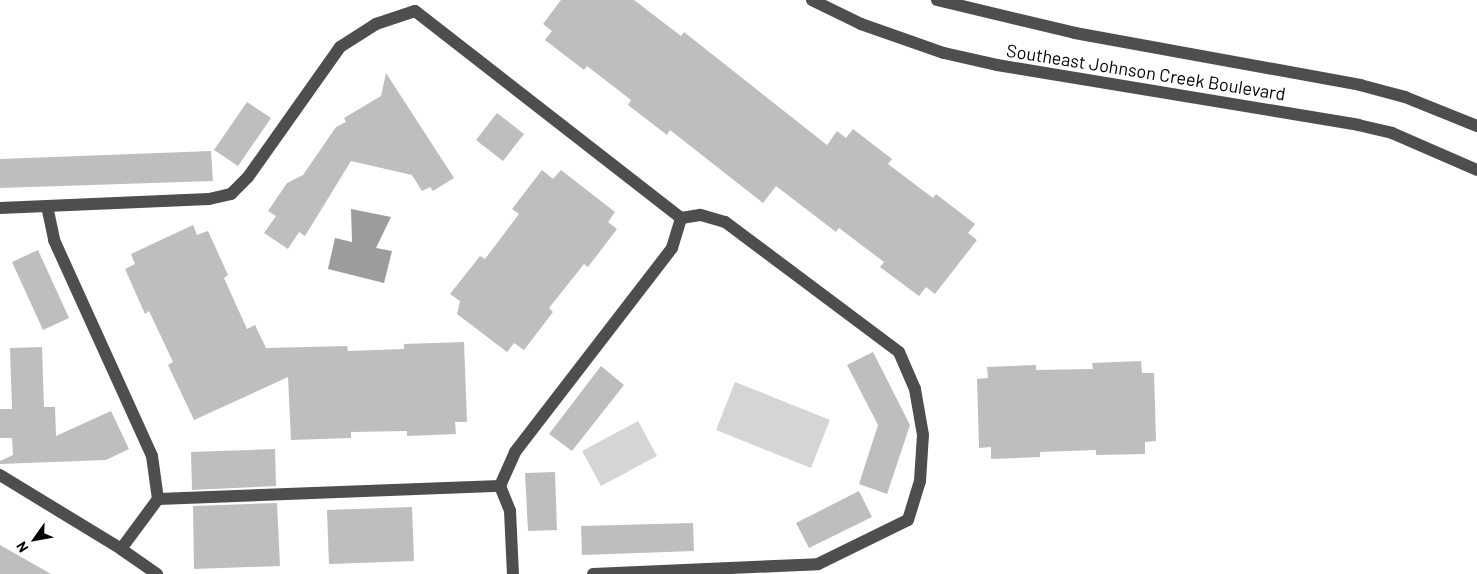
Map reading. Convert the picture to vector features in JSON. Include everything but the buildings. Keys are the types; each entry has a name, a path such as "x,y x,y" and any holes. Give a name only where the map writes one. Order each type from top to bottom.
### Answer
{"street":[{"name":"Southeast Johnson Creek Boulevard","path":"812,0 862,24 944,53 997,65 1358,124 1392,133 1477,170"},
{"name":"Southeast Johnson Creek Boulevard","path":"937,0 1075,33 1360,85 1405,97 1477,126"},
{"path":"0,208 209,199 231,194 248,177 340,47 376,24 418,5 681,218 700,215 725,222 899,352 915,389 923,435 920,481 908,520 818,564 593,574"},
{"path":"47,206 54,240 152,456 158,499 121,549"},
{"path":"513,574 510,511 500,486 515,452 672,248 681,218"},
{"path":"0,475 121,549 157,574"},
{"path":"158,499 500,486"}],"shaded area":[{"path":"351,209 391,217 376,248 392,251 384,283 328,269 335,238 352,242"},
{"path":"735,382 830,420 811,468 716,430"},
{"path":"638,421 657,456 601,486 582,451"}]}
